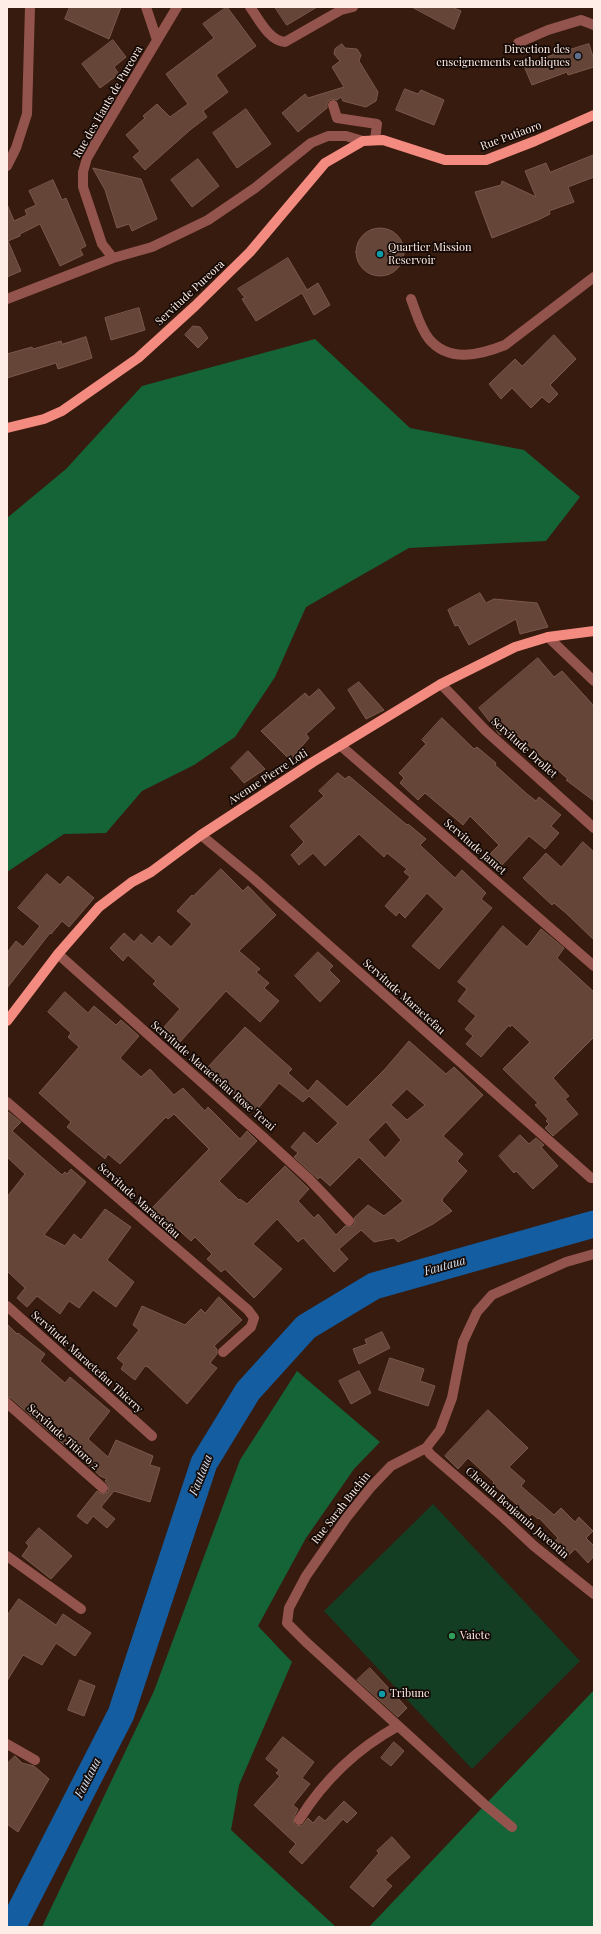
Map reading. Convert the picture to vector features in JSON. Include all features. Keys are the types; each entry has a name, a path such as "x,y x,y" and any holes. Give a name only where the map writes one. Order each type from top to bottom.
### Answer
{"main road":[{"name":"Rue Putiaoro","path":"363,141 383,140 445,160 486,160 535,141 594,115"},
{"name":"Servitude Pureora","path":"7,428 44,419 62,410 138,358 195,306 250,252 325,163 363,141"},
{"name":"Avenue Pierre Loti","path":"7,1021 58,954 85,922 113,896 151,872 201,835 441,684 515,647 548,637 594,632"}],"street":[{"path":"7,166 16,148 27,114 30,7"},
{"path":"146,7 157,40"},
{"name":"Rue des Hauts de Pureora","path":"113,258 102,244 83,187 83,172 87,158 177,7"},
{"path":"250,7 268,33 279,42 285,42 341,10 354,7"},
{"path":"518,43 548,30 581,20 594,25"},
{"path":"333,105 337,118 377,124 375,140"},
{"path":"7,299 113,258 152,247 208,220 255,188 311,143 328,136 346,136 363,141"},
{"path":"411,299 420,323 428,338 442,350 462,356 492,350 505,344 594,277"},
{"path":"548,637 594,681"},
{"name":"Servitude Drollet","path":"441,684 486,731 594,828"},
{"name":"Servitude Jamet","path":"341,746 594,966"},
{"name":"Servitude Maraetefau","path":"201,835 289,910 592,1178"},
{"name":"Servitude Maraetefau Rose Terai","path":"58,954 269,1142 309,1179 349,1220"},
{"name":"Servitude Maraetefau","path":"7,1102 197,1268 221,1285 248,1310 254,1318 252,1327 224,1352"},
{"name":"Rue Sarah Buchin","path":"402,1729 287,1623 289,1608 306,1576 347,1517 391,1466 426,1448 440,1430 447,1413 463,1342 477,1312 492,1295 566,1262 594,1254"},
{"name":"Servitude Maraetefau Thierry","path":"7,1306 152,1436"},
{"name":"Servitude Titioro 2","path":"7,1402 103,1488"},
{"name":"Chemin Benjamin Juventin","path":"426,1448 430,1454 534,1546 594,1594"},
{"path":"7,1556 80,1609"},
{"path":"299,1820 310,1802 344,1764 372,1740 402,1729 484,1804 512,1827"},
{"path":"7,1744 35,1760"}],"green space":[{"path":"315,339 410,428 524,450 580,497 546,541 409,548 306,607 275,677 235,737 194,765 142,791 106,833 64,834 7,872 7,518 66,469 142,386"},
{"path":"297,1371 380,1442 354,1469 306,1538 258,1626 292,1662 239,1785 231,1830 336,1927 42,1927 154,1691 240,1460"},
{"name":"Vaiete","path":"433,1504 580,1661 472,1769 324,1611"},
{"path":"594,1690 594,1927 369,1927"}],"building":[{"path":"70,7 121,7 109,39 65,19"},
{"path":"227,7 256,46 216,75 228,92 203,111 207,117 145,170 133,157 140,151 126,135 145,118 143,116 157,104 170,117 188,104 166,74 214,38 203,24"},
{"path":"275,7 317,7 287,25"},
{"path":"412,7 452,7 461,11 454,29"},
{"path":"113,40 126,57 114,67 119,74 100,88 82,64"},
{"path":"342,44 345,48 357,49 361,55 359,61 378,92 376,101 366,107 343,101 341,97 337,100 331,99 327,103 327,108 298,132 282,113 305,94 308,98 344,87 332,67 340,61 334,54 335,49"},
{"path":"589,44 594,60 594,67 568,75 567,72 532,85 524,66 552,55"},
{"path":"405,89 418,94 421,90 444,100 434,125 396,110"},
{"path":"246,109 271,144 237,168 213,133"},
{"path":"594,155 594,177 568,187 574,202 549,211 550,214 538,220 492,238 475,192 501,185 502,181 536,197 525,171 546,163 550,172"},
{"path":"198,159 219,186 192,207 171,180"},
{"path":"93,168 141,179 157,219 132,231 129,224 117,228 105,190"},
{"path":"53,180 62,200 66,198 86,246 80,249 83,255 60,266 40,224 20,234 20,236 8,241 21,271 7,277 7,204 14,221 27,215 25,210 36,205 29,191"},
{"name":"Quartier Mission Reservoir","path":"380,228 389,230 397,235 402,243 404,252 402,261 397,269 389,274 380,276 371,274 363,269 358,261 356,252 358,243 363,235 371,230"},
{"path":"288,258 307,290 318,283 330,305 314,315 302,293 256,321 242,299 245,298 238,289"},
{"path":"139,308 145,330 111,340 105,318"},
{"path":"193,326 200,327 208,338 198,348 185,335"},
{"path":"554,335 576,359 550,385 558,394 549,403 542,397 531,408 512,388 501,399 489,384 515,359 522,366"},
{"path":"86,337 92,358 58,369 56,363 7,378 7,354 32,347 33,349 61,341 62,344"},
{"path":"480,593 486,603 494,599 537,603 548,627 520,634 516,619 469,645 458,625 455,626 448,610"},
{"path":"538,658 554,677 562,671 594,706 594,801 566,780 568,779 508,728 500,735 479,708"},
{"path":"359,682 384,710 366,719 348,690"},
{"path":"319,689 335,708 306,734 309,738 290,760 261,731 305,693 309,697"},
{"path":"442,718 474,749 477,747 496,763 495,765 527,794 536,801 539,797 561,815 551,826 559,833 545,849 529,836 502,865 490,854 499,845 470,816 463,825 425,793 418,800 400,783 404,778 399,773 426,744 422,740"},
{"path":"248,751 265,769 244,783 231,768"},
{"path":"338,773 345,779 349,776 426,839 420,845 455,878 462,870 486,893 481,899 492,908 439,969 412,946 444,909 427,893 405,918 399,912 396,916 385,906 410,877 404,872 407,869 387,853 384,857 359,834 325,866 313,853 299,865 291,855 304,842 290,826 324,796 319,791"},
{"path":"583,842 594,852 594,940 567,914 554,903 552,905 523,878 546,853 561,867"},
{"path":"221,869 243,891 248,886 276,915 239,951 260,969 256,972 269,983 264,988 279,1001 260,1022 226,991 180,1042 164,1027 180,1009 153,984 156,981 128,955 123,961 110,948 124,933 134,942 141,934 152,944 159,936 171,947 192,924 177,911 192,895 193,896"},
{"path":"47,874 60,885 68,876 94,898 69,927 62,921 51,934 50,933 7,988 7,953 16,941 23,947 40,926 18,908"},
{"path":"503,926 527,947 541,929 564,948 557,958 594,992 594,1037 553,1078 569,1096 565,1099 578,1114 553,1136 545,1128 549,1124 546,1121 548,1119 535,1105 538,1103 503,1069 530,1042 512,1025 510,1027 509,1025 481,1057 466,1044 473,1036 465,1029 476,1016 458,1001 467,989 458,982"},
{"path":"318,952 333,966 329,970 340,981 320,1002 295,976"},
{"path":"65,992 88,1013 94,1006 116,1025 121,1020 139,1036 120,1058 141,1077 150,1069 174,1095 183,1088 205,1111 208,1107 240,1139 247,1131 257,1141 219,1181 239,1200 240,1199 247,1204 285,1166 309,1189 298,1201 314,1218 318,1214 336,1235 345,1226 353,1226 355,1222 354,1218 368,1205 384,1216 403,1201 359,1157 330,1186 320,1177 318,1179 294,1157 298,1153 291,1147 304,1132 317,1144 338,1123 309,1096 303,1102 279,1083 256,1111 238,1097 208,1067 245,1027 292,1069 288,1073 308,1091 317,1080 347,1107 385,1069 409,1041 446,1074 454,1067 483,1095 443,1136 463,1154 457,1161 467,1171 443,1198 442,1201 452,1211 433,1224 398,1242 394,1238 374,1242 361,1230 339,1249 348,1259 334,1272 303,1238 298,1242 277,1219 253,1244 282,1269 254,1298 225,1269 221,1272 207,1259 212,1254 195,1237 191,1241 171,1223 168,1226 152,1208 209,1149 174,1114 168,1119 166,1117 120,1164 108,1154 105,1159 67,1127 71,1122 39,1093 79,1047 68,1037 71,1033 48,1012","holes":["407,1089 425,1105 407,1120 391,1105","386,1122 401,1140 385,1158 368,1140"]},
{"path":"7,1111 21,1122 12,1131 62,1175 65,1172 67,1174 71,1169 86,1182 44,1235 65,1246 74,1234 81,1240 105,1209 131,1227 107,1260 134,1282 116,1307 93,1290 79,1308 69,1301 60,1314 37,1296 27,1307 17,1298 25,1288 7,1271 7,1197 25,1174 7,1157"},
{"path":"520,1135 529,1144 536,1138 544,1145 541,1147 558,1166 533,1189 516,1171 514,1173 499,1156"},
{"path":"219,1297 242,1320 214,1346 217,1349 217,1354 210,1363 217,1368 187,1404 148,1367 145,1366 135,1380 121,1369 124,1364 117,1358 139,1330 133,1325 142,1306 185,1325 201,1309 205,1313"},
{"path":"7,1324 17,1334 18,1333 45,1354 40,1361 65,1383 70,1377 110,1411 88,1439 108,1457 116,1440 153,1456 150,1465 160,1468 150,1502 114,1491 101,1507 115,1519 107,1528 93,1516 87,1524 77,1516 97,1491 102,1494 108,1492 109,1486 105,1481 107,1479 100,1476 71,1448 70,1449 63,1444 11,1398 7,1397"},
{"path":"382,1332 390,1348 359,1364 353,1349 367,1344 365,1340"},
{"path":"390,1358 424,1369 420,1381 435,1386 428,1406 379,1390"},
{"path":"359,1371 371,1393 351,1404 339,1381"},
{"path":"488,1410 528,1448 509,1467 525,1481 521,1486 554,1515 561,1508 575,1522 579,1517 593,1531 586,1538 594,1546 594,1556 588,1563 575,1549 568,1556 554,1542 558,1538 539,1518 538,1519 532,1514 530,1516 493,1484 494,1482 468,1458 458,1469 445,1456"},
{"path":"39,1528 72,1556 51,1579 22,1556 29,1546 26,1543"},
{"path":"19,1599 56,1625 63,1614 91,1633 75,1656 56,1643 42,1665 23,1655 7,1681 7,1616"},
{"name":"Tribune","path":"370,1668 407,1708 398,1717 357,1680"},
{"path":"80,1680 95,1686 84,1716 68,1710"},
{"path":"283,1737 314,1762 302,1778 310,1784 293,1805 298,1809 293,1819 295,1825 302,1826 308,1818 313,1823 319,1816 325,1821 344,1801 357,1813 347,1823 343,1819 302,1864 289,1852 296,1844 254,1805 280,1776 276,1773 279,1770 266,1759"},
{"path":"394,1742 404,1751 391,1766 381,1758"},
{"path":"15,1756 22,1763 34,1766 49,1779 18,1832 7,1824 7,1764"},
{"path":"392,1837 410,1857 385,1880 392,1886 373,1907 350,1887 379,1853 377,1851"}],"waterway":[{"name":"Fautaua","path":"12,1927 121,1714 204,1463 248,1391 306,1327 374,1286 594,1224"}],"place":[{"name":"Direction des enseignements catholiques","path":"578,56"},
{"name":"Quartier Mission Reservoir","path":"380,254"},
{"name":"Vaiete","path":"452,1636"},
{"name":"Tribune","path":"382,1694"}]}
